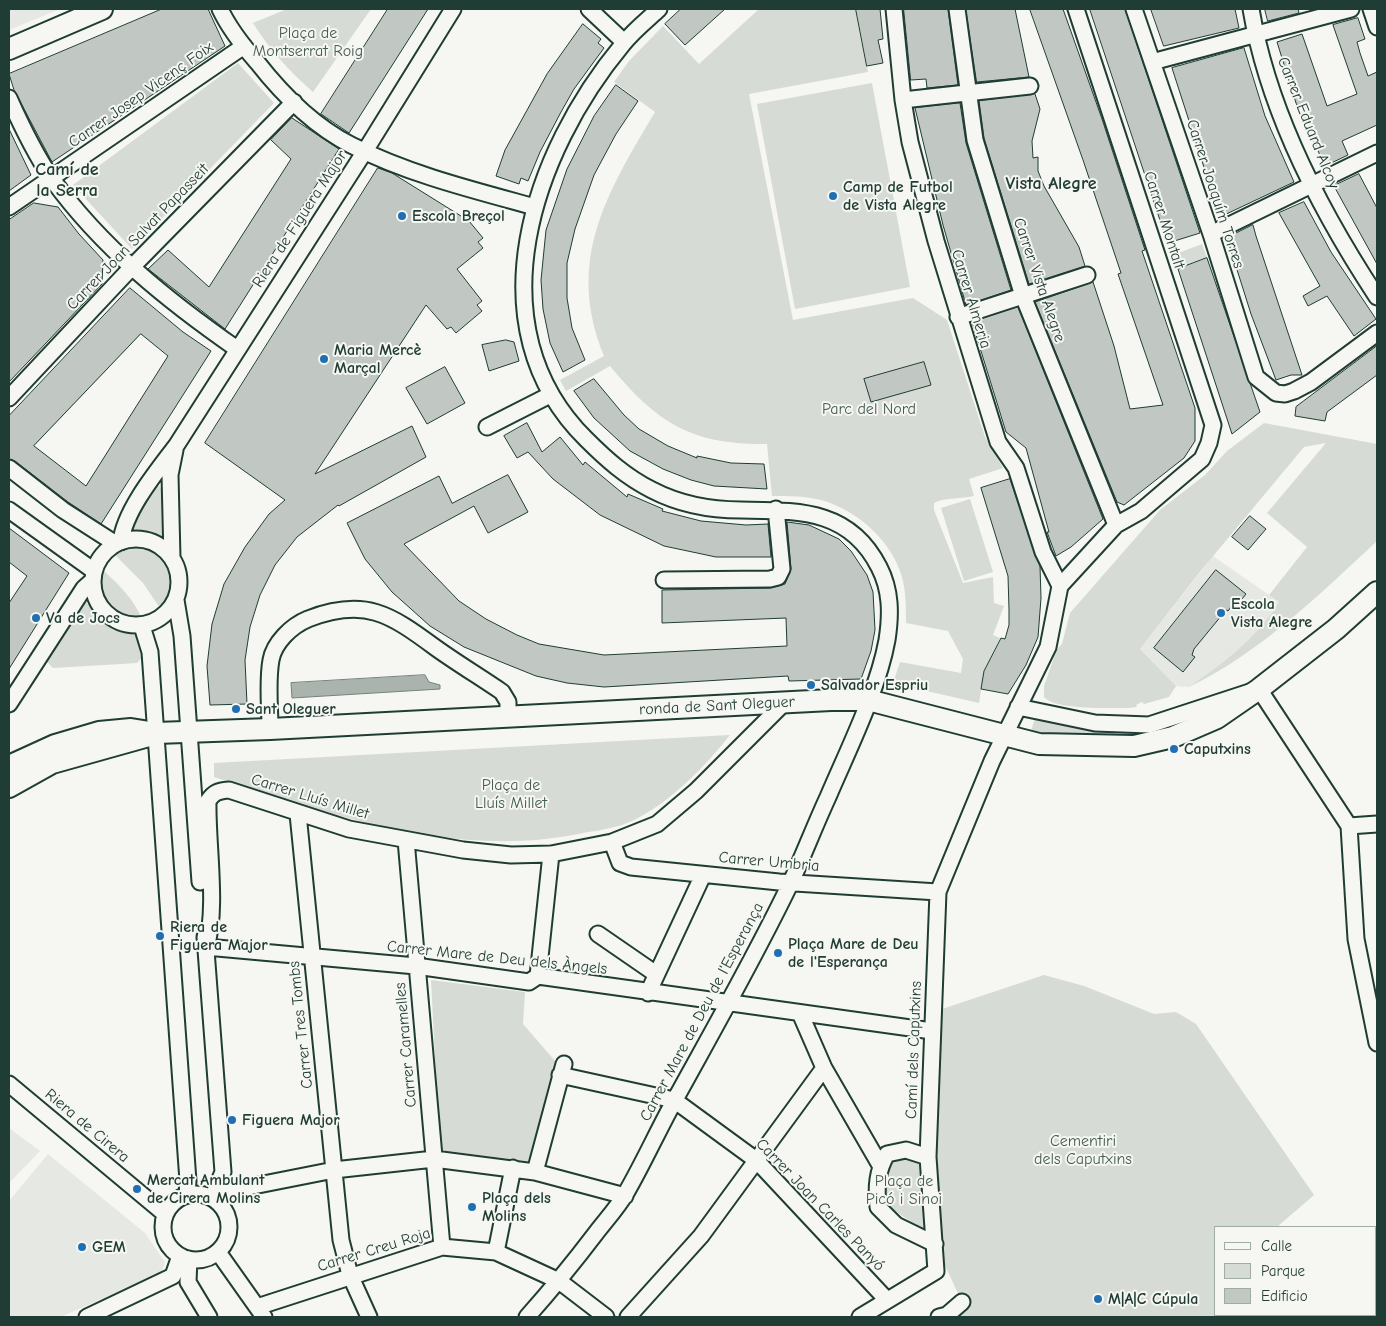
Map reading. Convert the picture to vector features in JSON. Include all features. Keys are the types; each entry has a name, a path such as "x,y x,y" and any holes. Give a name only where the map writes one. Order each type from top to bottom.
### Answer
{"street":[{"path":"9,49 102,9"},
{"path":"220,9 244,46 266,74 294,102 336,136 365,151 442,180 535,207"},
{"name":"Riera de Figuera Major","path":"119,543 129,516 365,151 453,9"},
{"path":"588,9 624,42"},
{"name":"Carrer Mare de Deu de l'Esperança","path":"526,1317 559,1281 624,1196 674,1100 728,1003 790,883 868,700 886,646 890,617 888,592 879,567 866,548 839,525 825,517 776,509 739,510 708,507 680,501 654,491 625,474 602,455 576,429 550,394 537,367 525,312 524,272 529,231 535,207 553,158 579,107 624,42 659,9"},
{"name":"Carrer Almeria","path":"894,9 903,100 922,188 958,317 998,442 1016,468 1043,552 1060,586"},
{"name":"Carrer Vista Alegre","path":"957,9 975,140 1023,296 1116,524"},
{"name":"Carrer Montalt","path":"1076,9 1211,414 1213,425 1210,443 1202,459 1186,475 1141,511 1116,524"},
{"name":"Carrer Joaquím Torres","path":"1134,9 1211,234 1256,377 1276,393 1285,394 1294,391 1311,382 1377,332"},
{"name":"Carrer Eduard Alcoy","path":"1251,9 1257,35 1281,111 1312,185 1348,253 1377,297"},
{"path":"1152,62 1350,9"},
{"path":"1371,9 1377,27"},
{"name":"Carrer Josep Vicenç Foix","path":"9,207 244,46"},
{"path":"903,100 1030,86"},
{"path":"9,98 52,178 90,225 131,268 184,312 237,348"},
{"name":"Carrer Joan Salvat Papasseit","path":"9,398 131,268 294,102"},
{"path":"1211,234 1377,153"},
{"path":"958,317 1087,275"},
{"path":"487,427 550,394"},
{"path":"176,446 170,475 172,558 178,572 180,585 176,600 182,636 223,1172 215,1200"},
{"path":"9,468 71,516 119,543"},
{"path":"664,580 770,579 778,577 782,569 776,509"},
{"path":"9,510 94,575 98,603 112,619 128,625 142,626 162,616 176,600"},
{"path":"1060,586 1116,524"},
{"path":"11,696 94,575 103,554 119,543 141,539 153,543 172,558"},
{"name":"Camí dels Caputxins","path":"860,1317 936,1271 928,1157 938,892 1018,707 1048,647 1060,586"},
{"name":"ronda de Sant Oleguer","path":"9,766 55,745 99,732 131,729 156,733 270,729 785,702 868,700 1039,744 1134,746 1173,737 1223,714 1260,689 1336,629 1377,592"},
{"path":"270,729 271,660 276,647 287,632 303,621 340,610 358,609 379,612 393,618 412,629 502,692 508,702 508,716"},
{"path":"142,626 150,652 188,1181 187,1195"},
{"path":"1260,689 1349,826 1356,939 1377,1043"},
{"name":"ronda de Sant Oleguer","path":"1018,707 1095,723 1148,725 1260,689"},
{"name":"Carrer Lluís Millet","path":"206,947 210,932 211,910 208,801 219,790 229,790 349,829 406,840 463,850 501,854 551,854 612,842 657,824 696,791 785,702"},
{"name":"ronda de Sant Oleguer","path":"9,787 52,763 90,751 132,742 156,733"},
{"name":"Carrer Tres Tombs","path":"298,814 341,1240 350,1275 369,1317"},
{"path":"1349,826 1377,824"},
{"name":"Carrer Caramelles","path":"406,840 442,1247"},
{"name":"Carrer Umbria","path":"612,842 620,863 631,867 790,883 938,892"},
{"path":"538,976 551,854"},
{"path":"648,993 703,875"},
{"path":"598,934 656,974"},
{"name":"Carrer Mare de Deu dels Àngels","path":"206,947 416,966 529,982 538,976 648,993 932,1031"},
{"path":"800,1013 824,1068 880,1165"},
{"path":"628,1317 701,1236 824,1068"},
{"name":"Carrer Joan Carles Panyó","path":"534,1172 562,1069 674,1100 756,1160 887,1300"},
{"name":"Riera de Cirera","path":"9,1084 165,1214"},
{"path":"928,1157 906,1150 887,1154 880,1165 876,1186 878,1207 896,1225 935,1244"},
{"path":"215,1200 233,1190 334,1170 434,1159 534,1172 624,1196"},
{"path":"496,1252 513,1168"},
{"path":"198,1194 215,1200 225,1210 229,1221 229,1232 225,1243 218,1252 204,1259 184,1258 172,1250 163,1233 165,1214 174,1202 187,1195 198,1194"},
{"name":"Carrer Creu Roja","path":"260,1312 350,1275 442,1247 496,1252 559,1281 606,1317"},
{"path":"218,1252 260,1312"},
{"path":"87,1317 106,1313 173,1276 184,1258"},
{"path":"184,1258 188,1282 209,1317"},
{"path":"944,1317 962,1302"}],"shaded area":[{"path":"9,9 60,9 9,30"},
{"name":"Escola Vista Alegre","path":"1213,556 1279,602 1265,624 1234,656 1189,687 1176,686 1140,649"},
{"path":"425,675 429,682 440,685 440,689 292,698 291,683"},
{"path":"9,1128 40,1151 9,1183"},
{"name":"GEM","path":"48,1154 145,1233 165,1262 161,1274 60,1317 9,1317 9,1201"}],"green space":[{"name":"Plaça de Montserrat Roig","path":"287,9 371,9 313,92 280,60 253,23"},
{"name":"Parc del Nord","path":"759,9 856,9 868,72 749,94 793,320 913,298 947,320 985,437 1003,468 969,479 974,496 934,503 934,510 963,583 993,577 994,603 1004,606 993,635 1000,638 984,672 979,703 896,684 894,680 900,662 961,673 963,659 948,631 906,623 904,588 897,564 881,539 860,519 821,500 791,496 772,496 767,444 717,440 697,435 678,427 644,402 610,366 566,391 560,380 604,356 593,321 589,289 590,258 597,228 607,199 655,112 614,82 629,61 663,26 699,64"},
{"path":"238,63 274,103 132,249 73,185"},
{"name":"Camp de Futbol de Vista Alegre","path":"872,83 910,287 795,309 757,104"},
{"path":"1202,244 1207,258 1178,269 1173,255"},
{"path":"1264,423 1377,444 1377,541 1311,602 1265,640 1241,657 1189,687 1250,639 1279,602 1269,595 1307,547 1267,513 1326,443 1304,447 1199,573 1140,649 1176,686 1169,697 1144,704 1142,702 1136,705 1137,707 1109,708 1059,704 1044,697 1044,686 1057,649 1062,644 1070,613 1160,510 1205,475 1227,451"},
{"path":"158,485 164,491 165,537 159,540 130,532 130,524 154,487"},
{"path":"970,499 993,572 964,581 941,508"},
{"path":"132,547 156,553 171,569 174,579 174,590 162,611 143,583 115,555"},
{"path":"103,570 131,599 142,620 123,617 109,606 102,590"},
{"path":"84,602 91,605 111,624 136,636 146,653 137,663 53,668 44,659 81,603"},
{"path":"1035,718 1114,731 1116,735 1114,737 1030,734"},
{"name":"Plaça de Lluís Millet","path":"730,735 676,792 638,818 625,824 604,829 536,840 489,841 442,837 396,829 304,806 214,777 214,763"},
{"name":"Cementiri dels Caputxins","path":"1044,975 1084,986 1154,1014 1176,1012 1196,1024 1314,1195 1278,1226 1214,1226 1214,1316 1235,1316 947,1317 962,1302 935,1244 933,1012"},
{"path":"431,980 525,992 523,1024 556,1062 529,1168 440,1153"},
{"name":"Plaça de Picó i Sinoi","path":"902,1156 924,1163 928,1233 883,1203 881,1193 889,1161"}],"building":[{"path":"162,9 208,9 225,46 52,162 14,90 9,74"},
{"path":"388,9 428,9 349,133 321,114"},
{"path":"681,9 725,9 685,45 665,24"},
{"path":"856,9 880,9 883,39 878,40 883,63 867,66"},
{"path":"904,9 948,9 958,85 927,88 926,79 911,80"},
{"path":"966,9 1015,9 1029,77 977,82"},
{"path":"1030,9 1063,9 1102,119 1145,250 1142,251 1195,408 1195,441 1184,458 1124,505 1117,502 1035,302 1093,282 1114,346 1130,409 1163,405 1118,274 1121,273"},
{"path":"1090,9 1125,9 1200,233 1168,243"},
{"path":"1151,9 1235,9 1239,28 1164,46"},
{"path":"1265,9 1298,9 1299,13 1268,21"},
{"path":"1358,18 1365,39 1357,42 1368,76 1377,72 1377,125 1342,141 1348,155 1325,166 1296,103 1277,42 1302,34 1327,106 1357,94 1333,25"},
{"path":"583,24 601,39 598,43 604,48 574,89 540,152 528,181 521,178 519,184 496,176 505,150 547,74"},
{"path":"1244,48 1265,116 1294,182 1220,217 1172,68"},
{"path":"616,85 638,101 616,134 594,175 575,229 567,263 567,298 572,328 585,360 563,372 550,343 543,309 541,280 546,230 567,169 594,116"},
{"path":"1035,94 1040,109 1032,141 1033,158 1038,157 1038,171 1044,186 1079,247 1085,266 1029,284 984,138 979,101"},
{"path":"960,103 966,143 1011,290 966,305 943,225 915,108"},
{"path":"292,118 339,149 225,329 148,269 168,250 209,287 291,159 271,140"},
{"path":"9,129 31,175 9,191"},
{"path":"378,168 392,173 469,221 483,238 478,242 483,248 457,269 482,301 477,305 482,311 456,333 451,327 447,329 426,305 315,474 412,426 426,457 338,505 297,537 275,565 260,595 250,627 245,660 247,704 210,705 207,666 212,624 224,584 245,547 269,514 285,500 205,443"},
{"path":"1359,174 1377,208 1377,264 1334,186"},
{"path":"1304,202 1331,252 1376,319 1354,336 1327,296 1308,306 1303,296 1320,286 1279,213"},
{"path":"34,203 58,207 103,260 102,284 9,382 9,220"},
{"path":"1253,225 1302,375 1291,375 1276,380 1251,314 1227,238"},
{"path":"1207,258 1260,412 1232,434 1178,269"},
{"path":"130,288 183,332 211,351 101,524 68,502 15,461 9,459 9,416","holes":["141,334 168,356 86,486 34,446"]},
{"path":"1018,307 1103,519 1071,547 1056,556 1047,532 1049,532 1026,448 1006,432 972,322"},
{"path":"506,340 514,342 519,361 489,371 482,345"},
{"path":"1377,346 1377,375 1327,412 1325,421 1295,416 1296,407"},
{"path":"924,362 931,385 871,402 864,379"},
{"path":"445,367 465,403 427,424 406,388"},
{"path":"594,379 624,415 639,429 668,446 697,458 697,456 731,463 764,464 767,489 714,486 691,480 663,469 630,451 594,418 574,391"},
{"path":"527,423 542,452 560,437 583,465 585,462 627,497 628,494 663,509 662,511 701,521 746,525 768,524 771,557 716,557 664,546 600,515 553,479 528,452 517,458 504,436"},
{"path":"508,475 528,512 488,533 474,506 404,544 459,601 486,619 539,644 604,655 787,646 786,618 662,623 662,590 770,588 785,584 791,569 787,522 809,525 839,539 851,551 867,575 873,592 875,630 871,651 861,679 789,681 788,676 604,687 567,683 536,676 464,647 430,626 392,592 365,559 347,523 439,476 452,503"},
{"path":"1010,479 1040,566 1041,598 1038,637 1026,665 1008,694 981,689 984,671 1001,638 1005,639 1009,625 1009,609 1008,576 981,488"},
{"path":"1250,516 1266,529 1248,550 1232,537"},
{"path":"9,528 69,573 9,669 9,603 27,576 9,562"},
{"path":"1216,570 1246,594 1234,609 1231,607 1228,611 1226,610 1194,649 1192,655 1195,657 1183,672 1154,648"}],"place":[{"name":"Camp de Futbol de Vista Alegre","path":"833,196"},
{"name":"Escola Breçol","path":"402,216"},
{"name":"Maria Mercè Marçal","path":"324,359"},
{"name":"Escola Vista Alegre","path":"1221,613"},
{"name":"Va de Jocs","path":"36,618"},
{"name":"Salvador Espriu","path":"811,685"},
{"name":"Sant Oleguer","path":"236,709"},
{"name":"Caputxins","path":"1174,749"},
{"name":"Riera de Figuera Major","path":"160,936"},
{"name":"Plaça Mare de Deu de l'Esperança","path":"778,953"},
{"name":"Figuera Major","path":"232,1120"},
{"name":"Mercat Ambulant de Cirera Molins","path":"137,1189"},
{"name":"Plaça dels Molins","path":"472,1207"},
{"name":"GEM","path":"82,1247"},
{"name":"M|A|C Cúpula","path":"1098,1299"}],"district":[{"name":"Camí de la Serra","path":"67,180"},
{"name":"Vista Alegre","path":"1051,184"}]}
